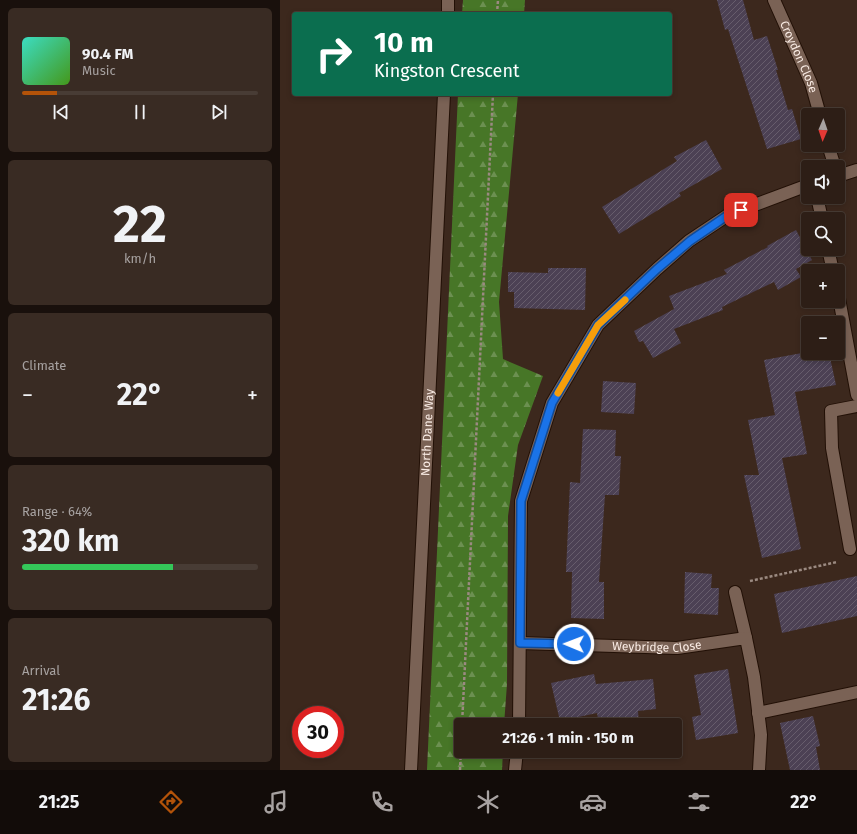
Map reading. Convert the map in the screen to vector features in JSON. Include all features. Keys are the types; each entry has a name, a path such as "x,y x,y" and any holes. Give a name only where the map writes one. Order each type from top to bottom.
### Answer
{"street":[{"path":"448,0 448,12"},
{"name":"Croydon Close","path":"774,0 810,83 818,108"},
{"name":"North Dane Way","path":"411,770 444,96"},
{"path":"845,174 857,170"},
{"path":"519,718 521,501 552,403 598,325 657,269 690,241 728,215 801,188"},
{"path":"841,308 857,395"},
{"path":"850,549 832,448 831,411 857,406"},
{"path":"735,592 754,677 761,735 759,770"},
{"name":"Weybridge Close","path":"520,643 677,648 746,638"},
{"path":"758,713 857,692"},
{"path":"515,770 516,758"}],"path":[{"path":"497,12 498,0"},
{"path":"462,718 493,96"},
{"path":"735,592 738,584 842,561"},
{"path":"460,770 461,758"}],"green space":[{"path":"463,0 525,0 524,12 462,12"},
{"path":"458,96 518,96 499,302 503,359 543,376 518,445 508,516 507,684 505,718 454,718 454,758 503,758 502,770 427,770"}],"building":[{"path":"717,0 743,0 754,40 767,36 778,70 776,70 788,110 792,109 801,139 767,149 728,29 725,30"},
{"path":"706,140 722,169 679,193 681,196 619,234 602,207 677,161 674,157"},
{"path":"796,230 801,239 801,256 810,256 812,260 805,264 801,264 801,266 796,269 801,277 778,290 774,282 722,307 723,310 674,329 681,343 653,358 643,341 639,342 634,331 674,309 669,296 727,274 724,270 768,247 767,246"},
{"path":"548,268 586,268 585,310 514,308 514,292 508,292 508,272 548,273"},
{"path":"801,353 801,360 831,360 836,385 795,392 807,454 782,458 801,549 762,558 744,475 759,475 748,420 775,415 764,360"},
{"path":"603,381 636,383 634,414 601,412"},
{"path":"583,429 616,430 615,456 621,456 619,495 605,495 599,582 604,582 604,619 571,618 572,572 566,572 570,482 580,483"},
{"path":"685,572 712,574 711,588 719,588 718,615 684,613"},
{"path":"857,576 857,616 782,633 774,594"},
{"path":"728,669 738,733 696,740 692,717 701,715 694,675"},
{"path":"594,674 596,684 653,679 656,709 638,711 638,718 598,718 597,713 574,718 559,718 551,683"},
{"path":"813,716 820,746 816,747 820,770 790,770 780,723"}],"slow traffic":[{"path":"558,393 598,325 625,300"}],"route":[{"path":"574,644 520,643 521,501 552,403 598,325 657,269 690,241 728,215 741,210"}]}
